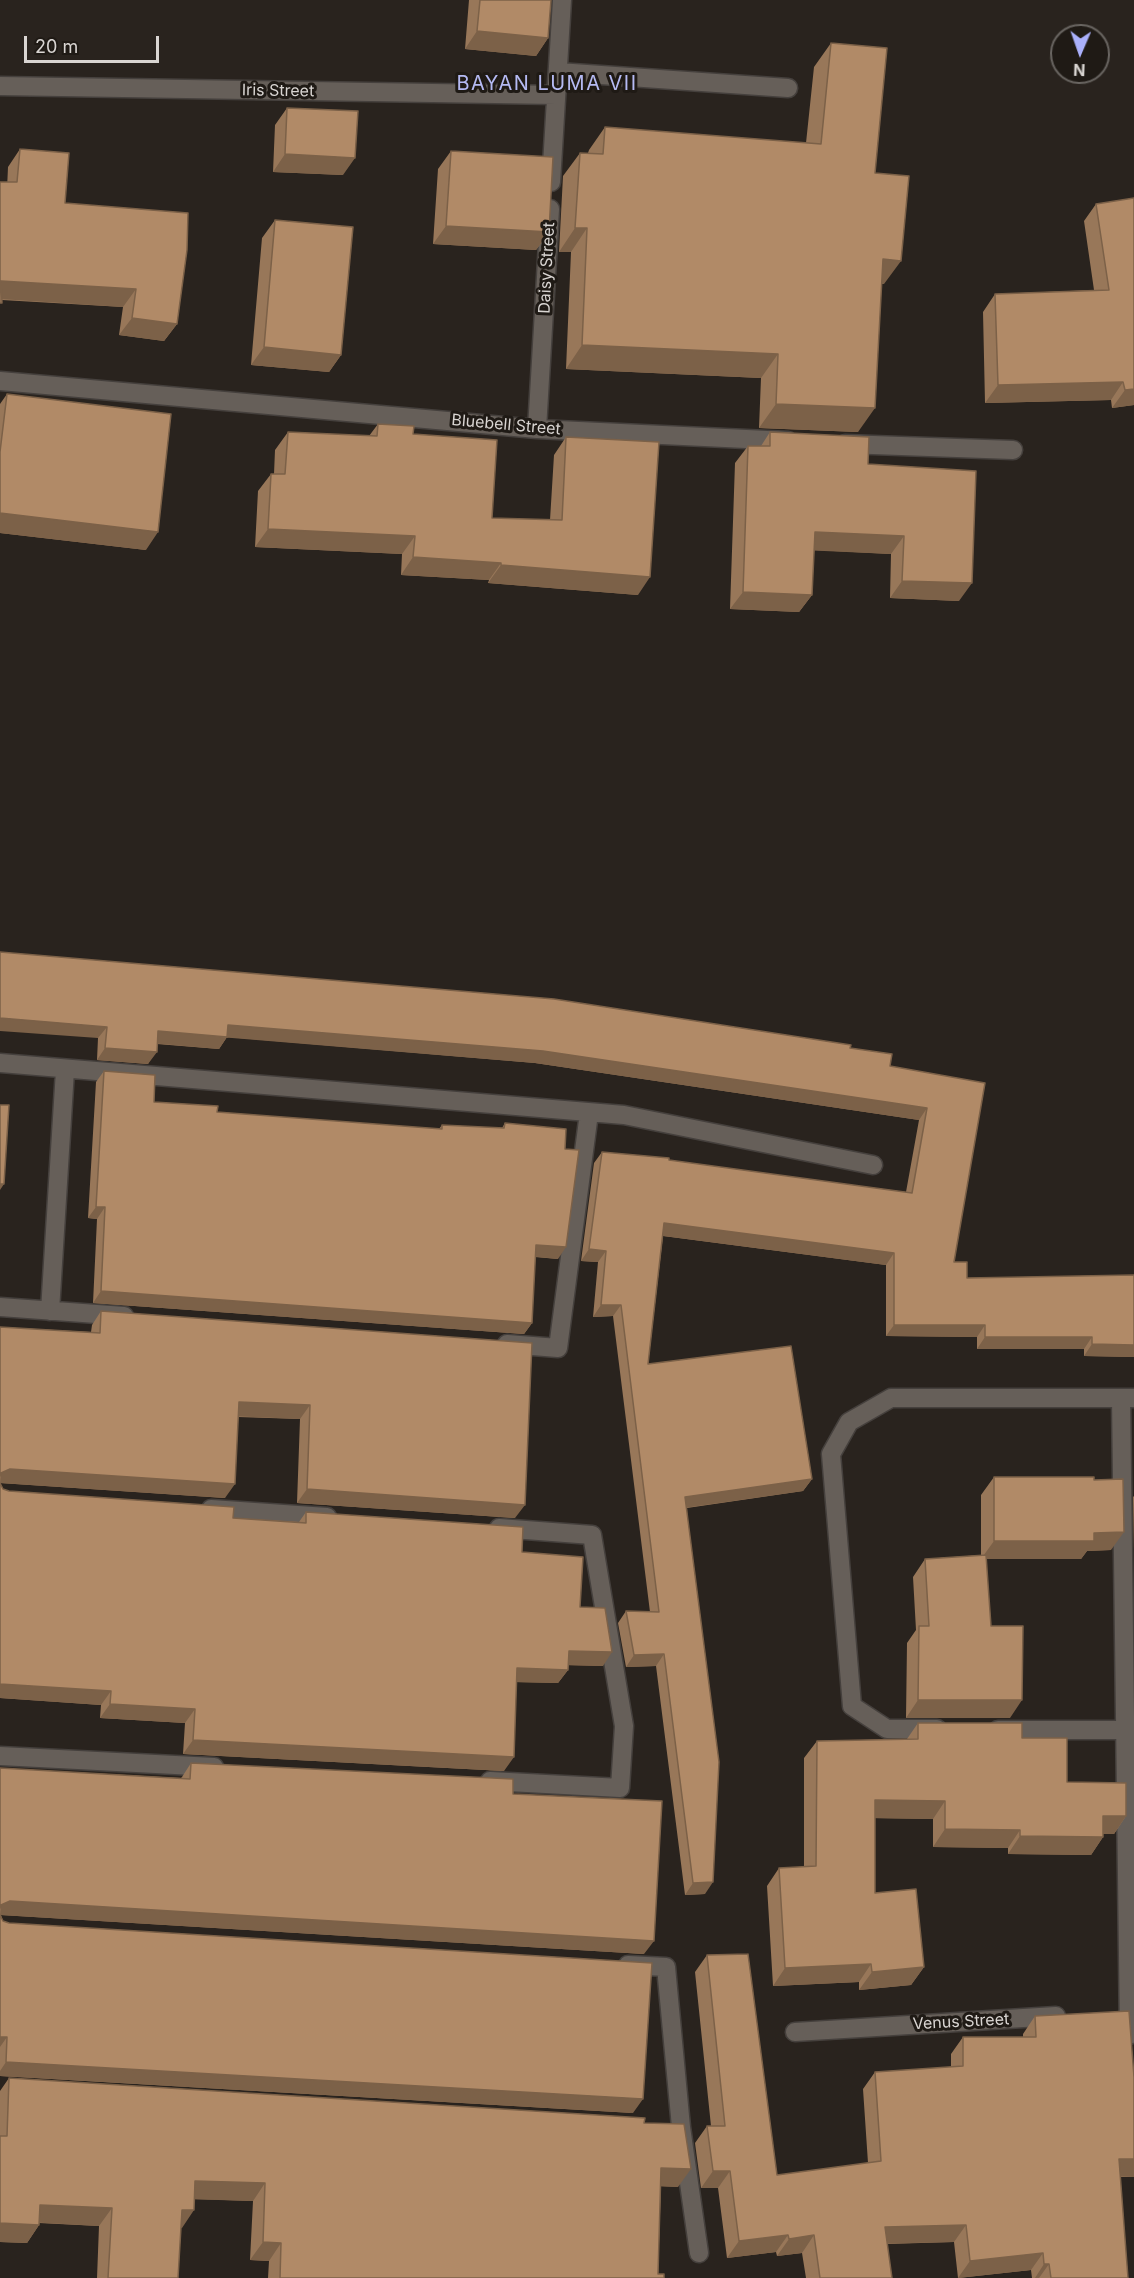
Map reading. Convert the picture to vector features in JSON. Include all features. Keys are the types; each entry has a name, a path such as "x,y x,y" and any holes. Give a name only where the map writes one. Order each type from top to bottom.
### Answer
{"street":[{"name":"Daisy Street","path":"537,429 562,0"},
{"path":"558,72 788,88"},
{"name":"Iris Street","path":"0,86 556,95"},
{"name":"Bluebell Street","path":"0,381 537,429 807,442"},
{"path":"830,443 1013,450"},
{"path":"0,1063 589,1113 647,1120 873,1165"},
{"path":"50,1311 65,1070"},
{"path":"487,1343 558,1348 589,1113"},
{"path":"0,1307 145,1318"},
{"path":"958,1730 887,1729 852,1706 831,1454 849,1422 891,1398 1128,1398 1129,1730 1121,2012 1131,2058"},
{"path":"189,1507 343,1518"},
{"path":"477,1780 620,1788 624,1726 592,1535 485,1527"},
{"path":"982,1730 1129,1730"},
{"path":"0,1756 226,1768"},
{"path":"607,1964 666,1967 681,2127 699,2253"},
{"name":"Venus Street","path":"795,2032 1080,2015"},
{"path":"657,2125 681,2127"}],"building":[{"path":"480,0 551,0 548,38 477,31"},
{"path":"831,43 887,48 875,173 909,176 901,261 883,259 875,408 776,404 778,354 582,345 587,228 575,228 580,153 603,154 605,127 821,144"},
{"path":"287,108 358,111 355,158 285,154"},
{"path":"20,149 69,153 65,203 188,213 187,250 177,324 132,318 136,289 1,281 2,303 0,303 0,182 17,182"},
{"path":"451,151 553,157 549,232 446,226"},
{"path":"1134,198 1134,389 1125,390 1123,382 998,385 995,294 1109,290 1096,204"},
{"path":"275,220 353,227 341,355 264,347"},
{"path":"7,394 171,414 158,532 0,513 0,452"},
{"path":"378,424 414,426 413,434 497,440 492,518 562,520 566,437 659,442 650,577 413,557 415,536 268,529 271,474 285,474 288,432 377,436"},
{"path":"770,432 869,437 868,464 976,471 972,583 902,581 904,536 815,532 812,595 743,592 748,446 770,446"},
{"path":"0,952 554,999 851,1045 850,1048 892,1054 890,1066 985,1083 954,1262 967,1262 967,1278 1134,1275 1134,1345 1092,1344 1092,1337 985,1337 985,1325 894,1325 894,1253 664,1223 648,1364 791,1346 812,1479 685,1497 719,1762 713,1882 693,1883 664,1654 634,1655 626,1611 659,1612 621,1305 601,1305 606,1251 589,1249 602,1152 669,1158 669,1160 912,1193 927,1108 543,1051 228,1025 227,1037 158,1031 157,1052 105,1048 107,1027 0,1018"},
{"path":"104,1071 155,1075 154,1102 218,1106 217,1112 442,1129 442,1125 504,1128 505,1123 566,1129 565,1149 579,1150 566,1247 536,1245 532,1323 101,1291 105,1207 96,1207"},
{"path":"0,1105 9,1105 4,1184 0,1184"},
{"path":"101,1311 532,1343 525,1505 307,1489 310,1405 239,1402 235,1484 10,1469 1,1473 0,1476 0,1327 100,1333"},
{"path":"994,1477 1123,1479 1124,1532 1094,1533 1094,1541 994,1541"},
{"path":"0,1483 3,1489 9,1491 234,1507 233,1518 306,1523 306,1512 523,1527 522,1552 583,1557 580,1607 605,1608 612,1652 569,1651 568,1670 517,1668 514,1757 193,1740 195,1709 110,1704 111,1691 0,1684"},
{"path":"986,1555 991,1626 1023,1626 1022,1700 918,1700 919,1626 929,1626 925,1559"},
{"path":"918,1723 1022,1723 1022,1738 1067,1738 1067,1782 1126,1783 1126,1816 1103,1816 1103,1837 1020,1836 1020,1830 945,1829 945,1801 875,1800 875,1893 916,1889 924,1967 872,1972 871,1964 785,1968 779,1868 816,1866 817,1741 918,1739"},
{"path":"191,1763 513,1779 513,1794 662,1801 654,1941 10,1901 1,1905 0,1908 0,1768 190,1779"},
{"path":"0,1915 3,1921 9,1923 652,1963 643,2099 6,2062 7,2037 0,2037"},
{"path":"748,1954 777,2175 881,2161 875,2072 963,2066 963,2037 1036,2037 1035,2016 1129,2011 1134,2077 1134,2159 1119,2159 1128,2278 1051,2278 1049,2264 1044,2264 1043,2253 970,2261 966,2225 885,2227 892,2278 820,2278 814,2235 789,2239 788,2235 739,2241 730,2171 713,2171 707,2126 725,2126 707,1955"},
{"path":"9,2078 645,2118 644,2123 684,2124 691,2169 661,2168 658,2274 664,2274 664,2278 280,2278 281,2243 263,2242 265,2183 195,2181 194,2210 182,2210 178,2278 108,2278 112,2208 40,2205 39,2225 0,2223 0,2136 7,2136"}],"district":[{"name":"BAYAN LUMA VII","path":"547,84"}]}
